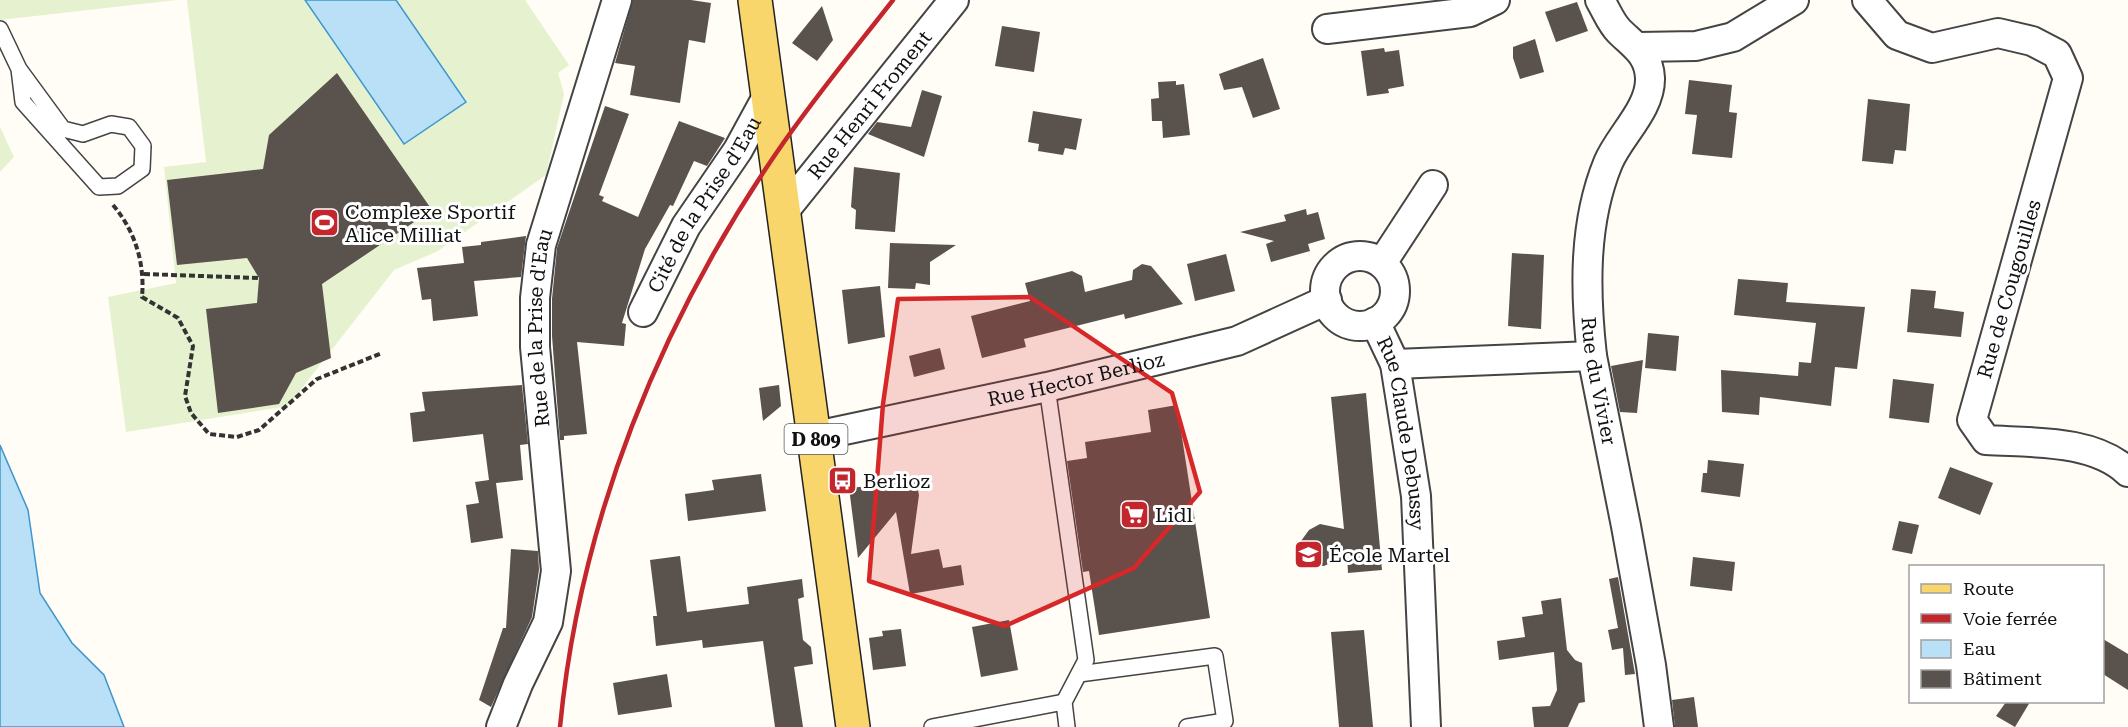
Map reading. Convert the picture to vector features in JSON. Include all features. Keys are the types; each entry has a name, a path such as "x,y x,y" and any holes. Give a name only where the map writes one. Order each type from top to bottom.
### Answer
{"main road":[{"name":"D 809","path":"756,0 816,436 853,727"}],"street":[{"name":"Rue de la Prise d'Eau","path":"501,727 518,684 548,622 556,571 535,347 535,298 541,245 617,0"},
{"name":"Rue Henri Froment","path":"785,210 954,0"},
{"path":"1328,29 1470,12 1495,0"},
{"path":"1600,0 1618,30 1639,47 1696,46 1733,37 1794,0"},
{"name":"Rue de Cougouilles","path":"1867,0 1898,35 1932,48 1998,33 2032,41 2057,54 2068,78 1972,420 1986,440 2062,445 2115,460 2128,472"},
{"name":"Rue du Vivier","path":"1639,47 1646,60 1650,79 1647,96 1608,163 1588,236 1588,322 1592,356 1635,573 1659,727"},
{"name":"Cité de la Prise d'Eau","path":"643,312 686,226 738,150 768,95"},
{"path":"1327,300 1328,279 1341,262 1362,256 1382,263 1432,185"},
{"name":"Rue Claude Debussy","path":"1327,300 1337,317 1346,322 1366,326 1376,322 1385,315 1395,294 1395,283 1382,263"},
{"name":"Rue Hector Berlioz","path":"816,436 1047,387 1237,341 1327,300"},
{"name":"Rue Claude Debussy","path":"1376,322 1395,364 1416,496 1426,727"},
{"path":"1395,364 1592,356"}],"lane":[{"path":"0,29 19,69 63,129 83,134 111,124 129,127 143,146 142,169 118,186 99,187 23,102 19,69"},
{"path":"1047,387 1086,660 1064,702 1067,727"},
{"path":"1079,674 1215,656 1225,721 1187,727"},
{"path":"932,727 1064,702"}],"path":[{"path":"99,187 124,218 138,250 144,274 142,297 178,318 194,346 186,396 191,413 209,434 237,437 259,430 317,379 382,353"},
{"path":"144,274 259,278"}],"highlighted area":[{"path":"1030,297 1172,393 1200,492 1134,568 1005,626 869,581 883,404 898,299"}],"green space":[{"path":"0,0 177,0 0,20"},
{"name":"Complexe Sportif Alice Milliat","path":"187,0 525,0 569,65 558,73 564,94 546,175 438,251 394,270 288,406 126,432 108,297 176,283 164,167 206,162"},
{"path":"0,127 14,157 0,172"}],"water":[{"path":"305,0 396,0 466,102 404,144"},
{"path":"0,445 28,510 40,593 72,643 104,675 124,727 0,727"}],"building":[{"path":"633,0 691,0 711,3 705,43 689,40 680,103 630,95 635,66 615,63"},
{"path":"1577,2 1588,31 1556,42 1545,12"},
{"path":"822,6 833,40 817,61 792,43"},
{"path":"1002,26 1040,32 1034,72 995,66"},
{"path":"1535,39 1544,72 1520,79 1513,58 1513,47"},
{"path":"1384,48 1385,52 1399,50 1404,86 1388,89 1389,93 1367,96 1361,51"},
{"path":"1263,58 1280,109 1253,118 1242,87 1224,90 1219,74"},
{"path":"337,73 432,210 322,284 331,358 296,373 279,404 218,413 206,309 257,303 259,278 247,258 177,265 167,180 263,169 269,135"},
{"path":"1689,80 1732,85 1729,112 1737,113 1732,158 1692,154 1697,115 1685,114"},
{"path":"1176,81 1176,85 1184,84 1190,135 1163,138 1162,121 1152,121 1151,99 1159,98 1158,82"},
{"path":"922,90 942,96 924,157 868,134 877,122 911,127"},
{"path":"1868,99 1910,104 1906,151 1895,150 1893,164 1862,161"},
{"path":"605,106 629,114 599,195 604,197 602,201 638,217 679,121 725,138 707,166 694,161 673,206 670,205 645,249 622,323 626,324 624,346 577,342 587,434 564,436 564,440 560,440 552,336 552,299 557,248"},
{"path":"1033,111 1082,119 1076,150 1065,148 1063,155 1038,151 1039,144 1028,142"},
{"path":"854,167 900,173 895,232 855,229 856,210 851,207"},
{"path":"1306,209 1307,215 1318,212 1325,239 1308,244 1310,251 1271,262 1266,244 1274,241 1240,232 1286,221 1284,215"},
{"path":"526,236 521,277 474,281 478,316 433,321 431,299 422,300 417,268 464,263 462,247"},
{"path":"890,243 956,245 930,262 930,285 916,283 915,289 888,288"},
{"path":"1512,253 1544,255 1541,329 1508,326"},
{"path":"1226,254 1235,291 1195,301 1187,264"},
{"path":"1142,264 1151,266 1183,304 1125,319 1124,314 1024,339 1026,347 982,358 971,316 1030,301 1025,283 1072,271 1082,276 1085,292 1132,280 1133,270"},
{"path":"1738,279 1788,283 1786,302 1865,307 1857,369 1835,367 1831,406 1760,397 1759,415 1722,412 1721,370 1798,376 1799,362 1811,363 1816,323 1734,315"},
{"path":"880,286 885,337 848,344 842,290"},
{"path":"1911,289 1936,291 1934,308 1964,312 1961,337 1907,332"},
{"path":"1648,333 1679,336 1676,371 1645,368"},
{"path":"940,348 945,369 914,377 909,356"},
{"path":"1643,360 1637,413 1620,412 1611,366"},
{"path":"1893,379 1934,384 1929,423 1889,418"},
{"path":"522,385 528,444 520,445 523,480 496,483 503,538 471,543 466,505 479,503 475,482 489,480 483,434 413,442 410,413 425,411 422,392"},
{"path":"779,385 781,406 763,421 759,388"},
{"path":"1366,393 1382,570 1348,573 1347,555 1324,566 1312,564 1302,555 1301,541 1309,530 1320,524 1344,529 1331,397"},
{"name":"Lidl","path":"1177,405 1210,618 1099,635 1089,571 1083,572 1067,461 1087,458 1085,442 1151,432 1148,410"},
{"path":"1708,460 1744,464 1740,497 1701,492 1703,473 1707,473"},
{"path":"1950,467 1993,483 1980,515 1938,498"},
{"path":"761,474 766,511 688,521 685,494 714,490 712,480"},
{"path":"890,482 920,482 917,486 919,495 911,554 939,549 943,568 961,565 964,585 910,594 896,512 858,558 849,488 891,484"},
{"path":"1899,521 1919,525 1912,554 1892,550"},
{"path":"511,549 538,551 539,570 532,617 491,707 479,700 503,628 506,628"},
{"path":"680,556 687,612 749,604 747,587 802,579 804,597 798,599 803,640 811,647 813,664 794,667 803,727 775,727 763,641 703,648 702,640 656,646 653,616 657,616 650,560"},
{"path":"1693,557 1735,562 1732,591 1690,586"},
{"path":"1618,577 1635,674 1625,675 1623,648 1612,650 1608,630 1618,628 1609,579"},
{"path":"1561,598 1567,650 1575,660 1582,663 1585,702 1579,703 1568,727 1534,727 1532,707 1550,706 1557,690 1554,652 1499,660 1497,641 1525,637 1522,617 1543,614 1541,601"},
{"path":"1009,620 1018,670 981,677 972,627"},
{"path":"901,629 906,666 873,670 869,638 883,636 882,631"},
{"path":"1364,630 1373,727 1339,727 1331,632"},
{"path":"2104,640 2128,654 2128,690 2104,675"},
{"path":"667,674 672,707 618,715 613,683"},
{"path":"1694,697 1698,727 1675,727 1672,700"},
{"path":"2005,703 2029,703 2015,727 1996,716"}],"railway":[{"path":"560,727 570,650 586,573 607,499 632,426 662,354 735,217 777,152 893,0"}],"place":[{"name":"Complexe Sportif Alice Milliat","path":"324,223"},
{"name":"Berlioz","path":"842,481"},
{"name":"Lidl","path":"1134,515"},
{"name":"École Martel","path":"1308,555"}]}
